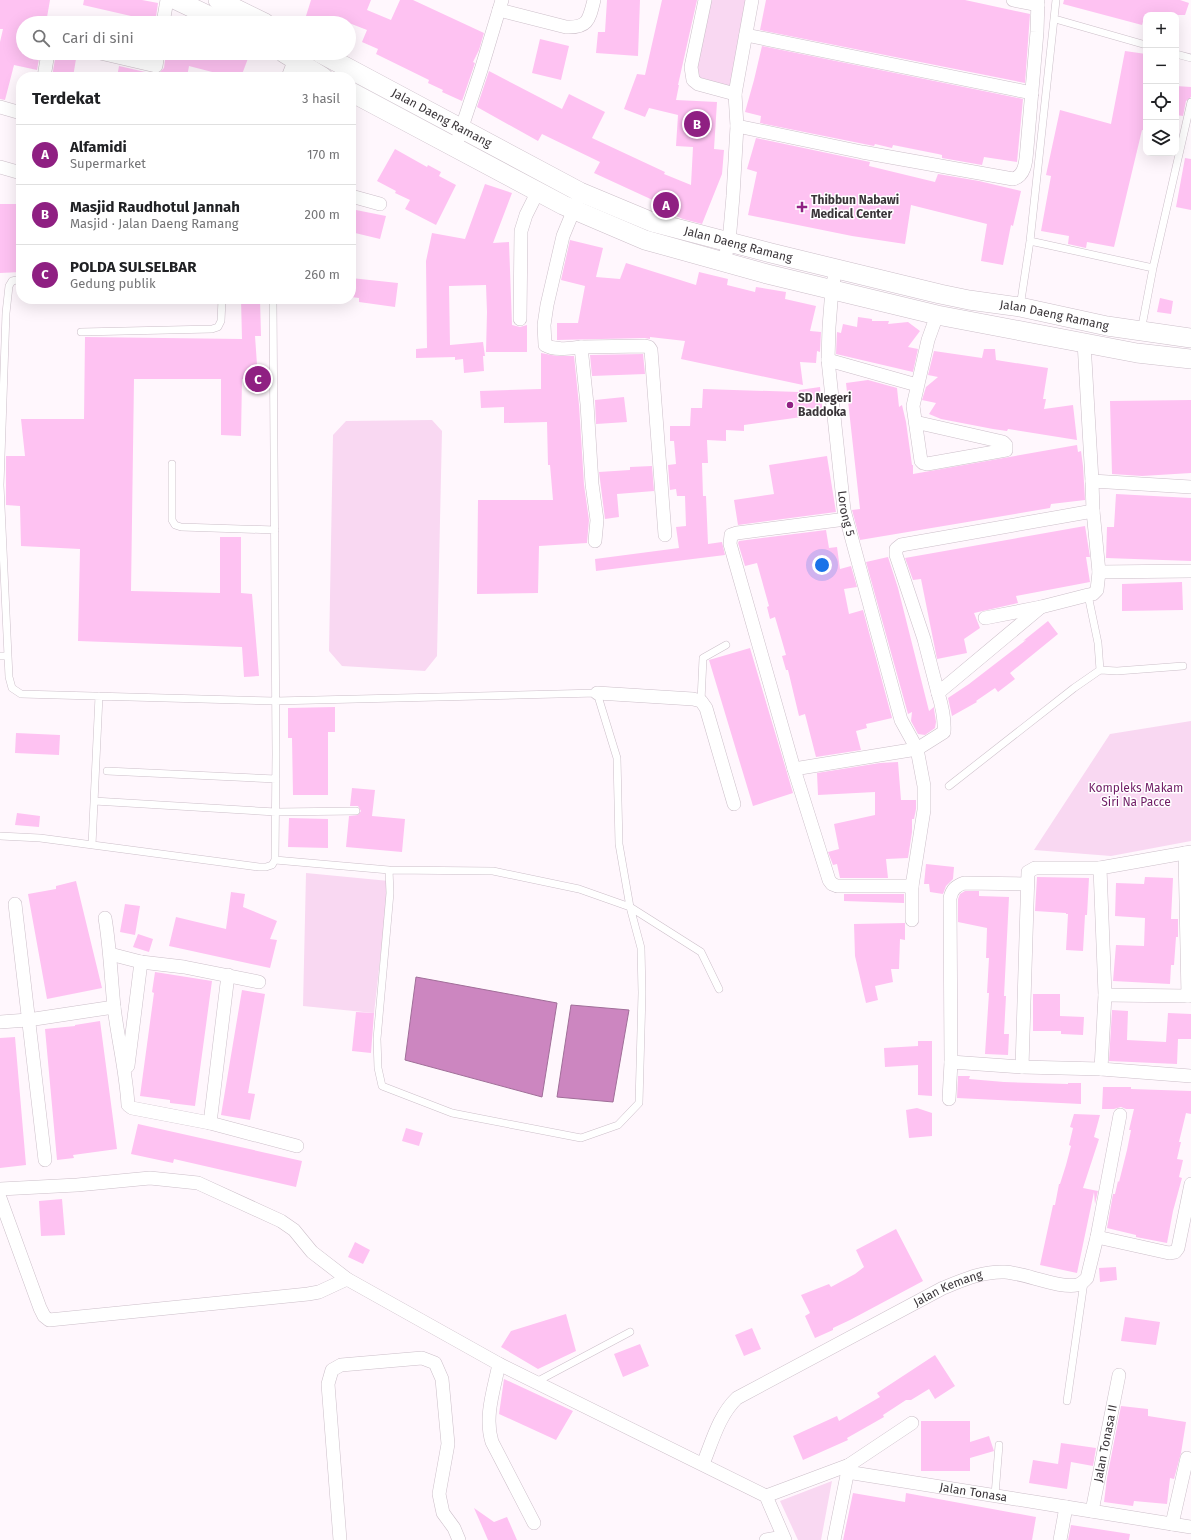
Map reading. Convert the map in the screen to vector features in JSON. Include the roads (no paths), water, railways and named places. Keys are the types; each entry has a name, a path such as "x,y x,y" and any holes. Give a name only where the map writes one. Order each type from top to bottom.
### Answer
{"main road":[{"path":"176,0 209,16"},
{"path":"218,0 251,16"},
{"path":"295,60 315,72"},
{"name":"Jalan Daeng Ramang","path":"333,60 355,72"},
{"name":"Jalan Daeng Ramang","path":"356,72 460,128 577,201 645,240 937,315 1137,353 1191,359"},
{"name":"Jalan Daeng Ramang","path":"356,95 538,191 729,242 955,297 1020,307 1107,326 1191,338"}],"street":[{"path":"164,16 167,0"},
{"path":"455,148 460,128 500,5 566,27 576,28 586,23 590,16 594,0"},
{"path":"705,0 691,67 692,80 698,84 735,94"},
{"path":"724,261 729,242 737,126 735,94 752,0"},
{"path":"737,126 862,152 1013,179 1018,178 1021,175 1024,166 1032,93 1038,2 1013,0"},
{"path":"746,35 1032,93"},
{"path":"45,72 47,60"},
{"path":"133,60 156,65"},
{"path":"288,72 289,60"},
{"path":"0,108 16,112"},
{"path":"0,167 16,172"},
{"path":"520,319 521,231 526,215 538,191"},
{"path":"356,197 380,204"},
{"path":"577,201 563,236 556,263 544,325 545,345 556,349 645,346 650,349 665,536"},
{"name":"Lorong 5","path":"836,268 828,327 828,360 846,519 901,720 917,749 924,786 924,810 912,886 912,920"},
{"path":"1015,330 1020,307"},
{"path":"915,422 1003,442 1006,445 1006,450 924,464 921,461 915,422 913,406 928,340 937,315"},
{"path":"1137,353 1140,331"},
{"path":"985,618 1041,607 1093,594 1097,590 1099,572 1093,511 1084,342"},
{"path":"581,347 587,404 592,484 597,520 595,541"},
{"path":"828,360 917,385"},
{"path":"1092,481 1191,487"},
{"path":"794,769 917,749 944,732 944,710 924,639 896,554 896,549 901,545 1093,511"},
{"path":"846,519 737,533 731,536 730,544 794,769 829,880 832,884 837,886 912,886"},
{"path":"1099,572 1190,571"},
{"path":"938,693 1041,607"},
{"path":"597,693 693,699 701,701 706,708 734,804"},
{"path":"1022,1067 1028,872 1035,868 1100,868 1188,852 1189,996 1105,995"},
{"path":"1100,868 1105,995 1101,1069"},
{"path":"949,1099 951,1062 951,892 958,886 964,884 1027,884"},
{"path":"15,904 45,1160"},
{"path":"105,918 110,954 114,1007 126,1080 128,1104 132,1108 210,1123 297,1146"},
{"path":"110,954 141,962 184,967 259,982"},
{"path":"126,1080 141,962"},
{"path":"210,1123 228,976"},
{"path":"0,1022 28,1020 114,1007"},
{"path":"951,1062 1022,1067 1101,1069 1191,1076"},
{"path":"1084,1282 1087,1278 1097,1237 1120,1115"},
{"path":"0,1189 77,1185 150,1178 198,1183 281,1221 294,1230 312,1252 347,1279 499,1364 766,1496 784,1538 766,1540"},
{"path":"1097,1237 1169,1253 1175,1252 1178,1248 1187,1223 1191,1184"},
{"path":"2,1206 40,1308 44,1316 49,1320 308,1294 319,1292 347,1279"},
{"name":"Jalan Kemang","path":"703,1464 722,1418 730,1405 737,1398 943,1288 969,1277 987,1273 1006,1272 1066,1285 1076,1285 1084,1282"},
{"path":"340,1540 328,1384 332,1370 341,1365 422,1358 435,1363 442,1379 448,1444 439,1494 443,1512 454,1528 459,1540"},
{"path":"499,1364 488,1420 488,1431 492,1442 534,1523"},
{"name":"Jalan Tonasa II","path":"1092,1511 1119,1375"},
{"path":"766,1496 848,1468 912,1423"},
{"path":"1172,1524 1187,1458"},
{"path":"834,1540 848,1468"},
{"name":"Jalan Tonasa","path":"848,1468 995,1495 1191,1527"},
{"path":"1060,1540 1066,1507"}],"lane":[{"path":"1020,307 1030,241 1056,0"},
{"path":"1054,19 1143,44"},
{"path":"1179,55 1191,58"},
{"path":"1140,331 1191,102"},
{"path":"1030,241 1153,268"},
{"path":"16,280 12,281 9,286 3,313 0,485 4,656 12,688 20,694 276,701 597,693 617,758 618,844 630,907 641,948 642,993 639,1103 618,1125 581,1138 452,1113 382,1086 378,1068 376,1040 390,893 389,870"},
{"path":"81,332 212,329 218,327 221,321 222,304"},
{"path":"0,836 40,838 260,867 272,866 275,860 276,812 273,304"},
{"path":"172,464 172,520 175,525 181,527 275,530"},
{"path":"1088,595 1098,643 1100,670"},
{"path":"701,701 703,658 726,645"},
{"path":"949,786 1074,688 1100,670 1117,671 1183,666"},
{"path":"92,845 99,696"},
{"path":"107,771 276,779"},
{"path":"94,802 276,812 356,811"},
{"path":"275,860 389,870 492,871 579,889 630,907 701,952 719,989"},
{"path":"1067,1401 1084,1282"},
{"path":"536,1382 630,1332"},
{"path":"995,1495 999,1444"}],"place":[{"name":"Masjid Raudhotul Jannah","path":"697,124"},
{"name":"Alfamidi","path":"666,205"},
{"name":"Thibbun Nabawi Medical Center","path":"802,207"},
{"name":"POLDA SULSELBAR","path":"258,379"},
{"name":"SD Negeri Baddoka","path":"790,405"}],"park label":[{"name":"Kompleks Makam Siri Na Pacce","path":"1136,795"}]}
